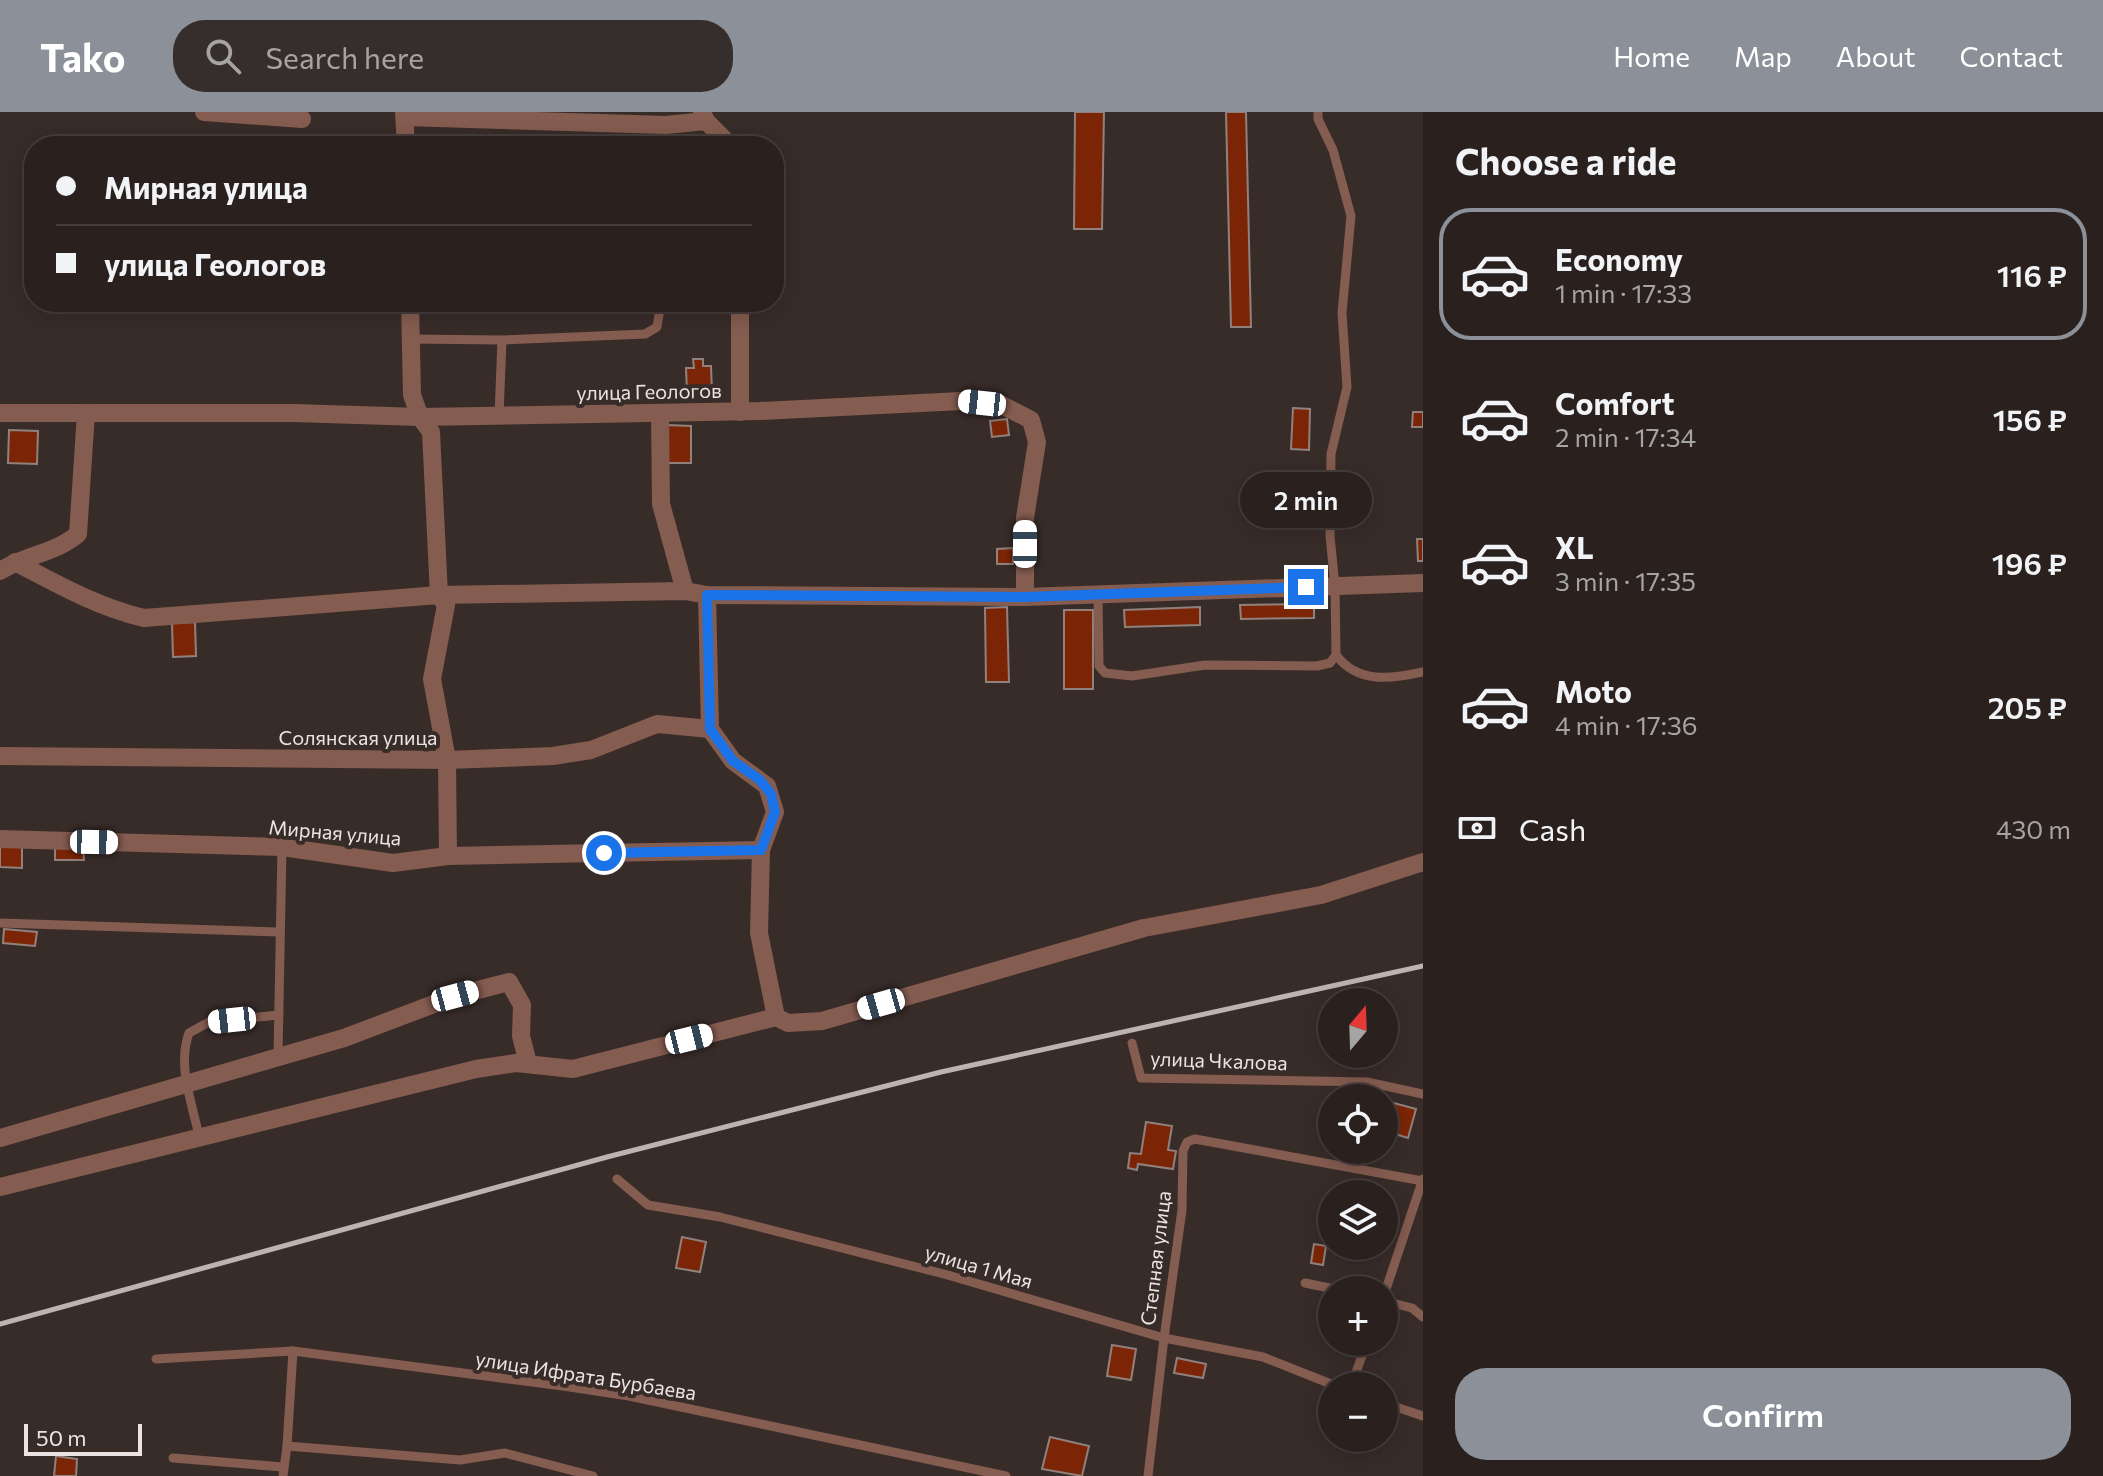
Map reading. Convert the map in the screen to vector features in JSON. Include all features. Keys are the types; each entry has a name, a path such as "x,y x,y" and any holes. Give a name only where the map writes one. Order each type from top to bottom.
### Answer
{"street":[{"path":"204,112 302,119"},
{"path":"406,136 405,115 666,125 704,116 722,136"},
{"path":"410,312 412,395 420,417 431,432 439,595 446,605 432,679 447,760 448,856"},
{"path":"740,312 740,412"},
{"name":"улица Геологов","path":"0,413 295,413 420,417 740,412 961,401 1002,405 1031,420 1037,442 1025,518 1025,597"},
{"path":"8,567 66,544 78,534 86,413"},
{"path":"660,413 661,504 685,591"},
{"path":"8,567 105,607 144,618 439,595 685,591 707,595 1025,597 1423,583"},
{"path":"707,595 710,729 733,761 760,780 771,794 775,812 761,850 759,933 776,1017"},
{"name":"Солянская улица","path":"0,756 447,760 553,756 591,750 657,724 710,729"},
{"name":"Мирная улица","path":"0,839 282,847 393,863 448,856 761,850"},
{"path":"0,1187 476,1069 528,1063 573,1069 776,1017 788,1023 822,1021 1144,928 1321,895 1423,862"},
{"path":"0,1138 344,1038 455,996 509,982 522,1005 521,1036 528,1063"}],"lane":[{"path":"1318,112 1318,119 1333,150 1351,216 1342,313 1347,387 1331,454 1330,536 1335,586 1336,655 1343,665 1357,673 1388,679 1423,672"},
{"path":"410,339 502,340 645,334 657,327 659,312"},
{"path":"499,416 502,340"},
{"path":"1098,594 1099,666 1105,673 1132,676 1205,665 1317,666 1330,663 1336,655"},
{"path":"278,1056 282,847"},
{"path":"0,923 279,932"},
{"path":"199,1136 183,1048 189,1033 209,1022 279,1015"},
{"name":"улица Чкалова","path":"1132,1043 1141,1078 1367,1082 1423,1094"},
{"name":"Степная улица","path":"1148,1476 1182,1210 1183,1151 1187,1142 1195,1139 1423,1181"},
{"name":"улица 1 Мая","path":"617,1179 648,1205 720,1217 944,1274 1164,1338 1263,1357 1318,1379"},
{"path":"1391,1276 1423,1181"},
{"path":"1305,1283 1318,1286"},
{"path":"1398,1303 1412,1308 1423,1317"},
{"path":"173,1458 283,1472 293,1351"},
{"name":"улица Ифрата Бурбаева","path":"156,1359 293,1351 629,1396 1006,1476"},
{"path":"1398,1408 1423,1416"},
{"path":"287,1446 460,1460 505,1453 593,1476"}],"building":[{"path":"1075,112 1104,112 1102,229 1074,229"},
{"path":"1226,112 1246,112 1251,327 1231,327"},
{"path":"693,359 703,359 703,366 711,366 712,392 687,393 686,368 694,368"},
{"path":"1293,408 1310,409 1309,450 1291,449"},
{"path":"1413,412 1423,412 1423,427 1412,427"},
{"path":"1007,419 1009,435 992,437 990,421"},
{"path":"667,425 691,426 691,463 667,463"},
{"path":"9,430 38,431 37,464 8,463"},
{"path":"1417,539 1423,539 1423,561 1418,561"},
{"path":"1013,548 1013,564 997,564 997,549"},
{"path":"1314,604 1314,618 1241,619 1240,605"},
{"path":"1007,607 1009,682 986,682 985,608"},
{"path":"1200,607 1200,625 1125,627 1124,610"},
{"path":"1064,610 1093,610 1093,689 1064,689"},
{"path":"195,622 196,656 173,657 172,623"},
{"path":"0,845 22,846 22,868 0,867"},
{"path":"55,848 83,848 84,860 55,860"},
{"path":"4,929 37,932 35,946 3,943"},
{"path":"1398,1104 1416,1109 1408,1138 1398,1135"},
{"path":"1146,1122 1172,1126 1168,1150 1176,1151 1173,1169 1138,1164 1137,1170 1128,1168 1130,1153 1141,1154"},
{"path":"682,1237 706,1242 700,1272 676,1268"},
{"path":"1314,1244 1318,1245 1318,1260 1324,1260 1323,1265 1311,1263"},
{"path":"1112,1345 1136,1349 1131,1380 1107,1376"},
{"path":"1177,1358 1206,1364 1203,1378 1174,1373"},
{"path":"1050,1437 1089,1446 1082,1476 1042,1469"},
{"path":"56,1456 77,1459 76,1476 54,1476"}],"railway":[{"path":"0,1324 607,1157 941,1072 1423,966"}],"route":[{"path":"604,853 761,850 775,812 771,794 767,786 733,761 710,729 707,595 1025,597 1306,587"}]}
